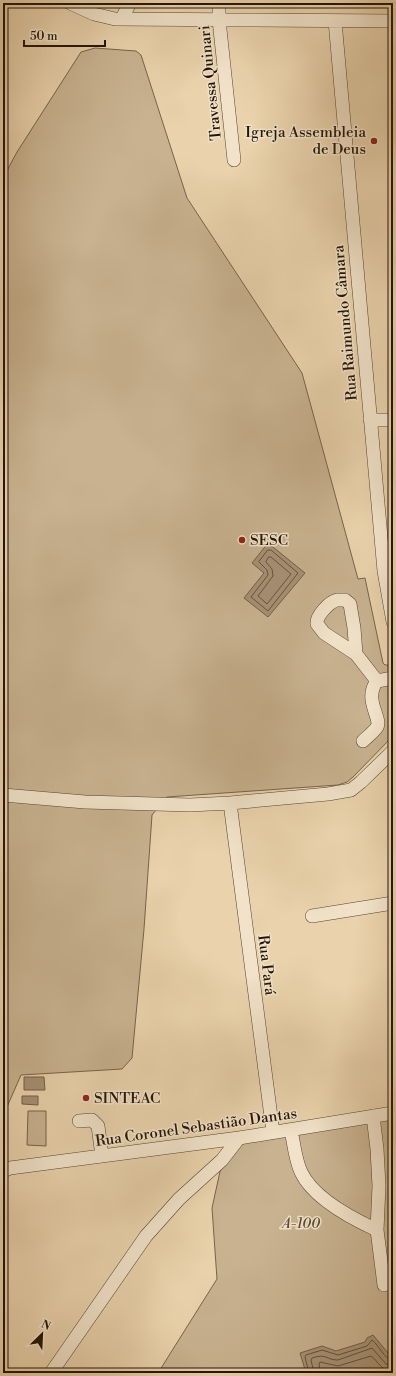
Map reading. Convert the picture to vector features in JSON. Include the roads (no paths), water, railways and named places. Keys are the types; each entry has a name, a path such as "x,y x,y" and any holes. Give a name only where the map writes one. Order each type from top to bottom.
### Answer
{"street":[{"path":"70,3 109,18 393,21"},
{"path":"122,18 130,3"},
{"name":"Travessa Quinari","path":"219,3 219,20 234,160"},
{"name":"Rua Raimundo Câmara","path":"335,21 384,571 393,622"},
{"path":"370,420 393,420"},
{"path":"356,654 377,681"},
{"path":"363,741 377,728 378,722 374,712 372,696 373,687 377,681 393,678"},
{"path":"3,795 125,804 190,804 230,803 328,794 351,790 393,751"},
{"name":"Rua Pará","path":"230,803 273,1132"},
{"path":"312,916 393,903"},
{"name":"Rua Coronel Sebastião Dantas","path":"3,1171 10,1168 239,1138 393,1113"},
{"path":"373,1116 379,1186 377,1230 384,1285"},
{"path":"80,1121 92,1120 98,1126 102,1156"},
{"path":"291,1130 297,1162 307,1181 321,1196 337,1209 377,1230"},
{"path":"51,1373 146,1236 179,1199 222,1160 239,1138"}],"water":[{"path":"268,543 305,573 268,617 244,598 264,573 252,563"},
{"path":"24,1077 44,1077 45,1090 24,1090"},
{"path":"22,1096 38,1096 38,1105 22,1104"},
{"path":"373,1335 393,1359 393,1373 306,1373 300,1353 322,1346 336,1351 365,1342 367,1338"}],"place":[{"name":"Igreja Assembleia de Deus","path":"374,141"},
{"name":"SESC","path":"242,540"},
{"name":"SINTEAC","path":"86,1098"}],"park label":[{"name":"A-100","path":"301,1223"}]}
